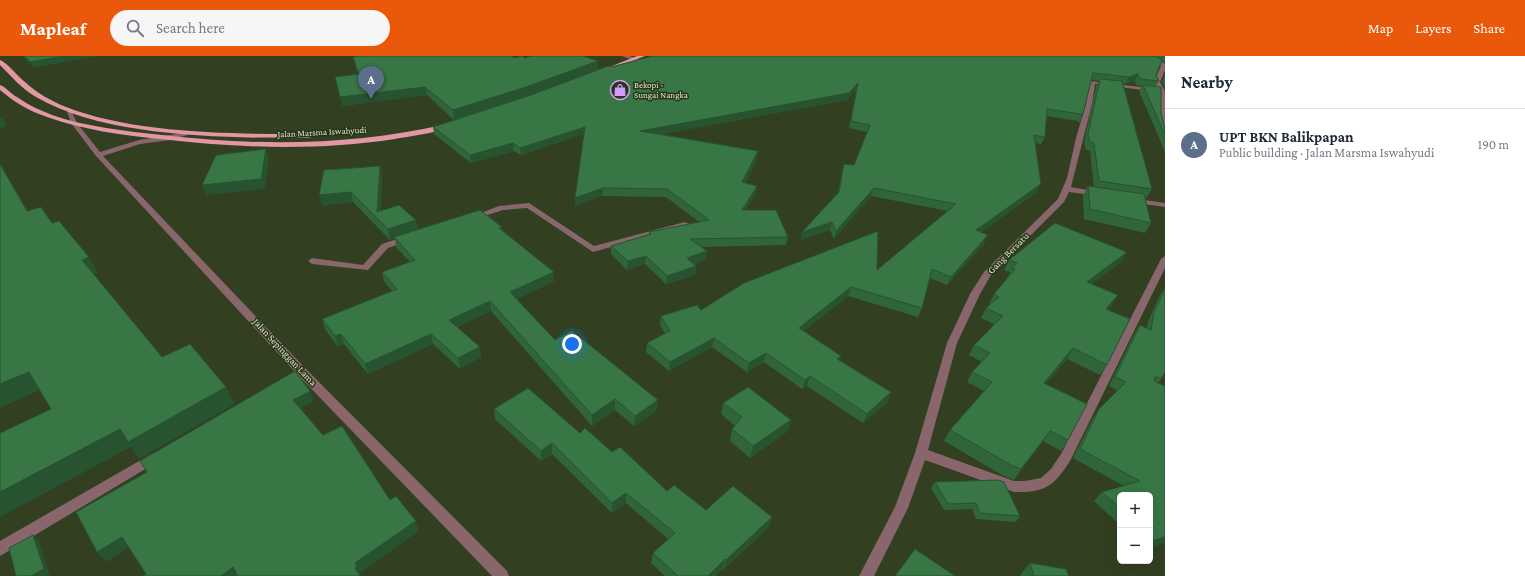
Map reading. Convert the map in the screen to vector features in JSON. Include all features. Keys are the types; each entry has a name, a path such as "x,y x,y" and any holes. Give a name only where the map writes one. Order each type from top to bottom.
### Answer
{"highway":[{"path":"626,56 598,70 642,56"},
{"name":"Jalan Marsma Iswahyudi","path":"0,62 39,96 68,109 111,121 192,132 267,136 319,136"},
{"name":"Jalan Marsma Iswahyudi","path":"0,87 18,102 35,111 74,123 170,138 262,144 329,143 386,138 436,129 454,120 347,135"}],"street":[{"path":"626,56 635,59"},
{"path":"1150,56 1164,66 1157,82 1162,91 1162,120 1165,136"},
{"name":"Gang Bersatu","path":"866,576 901,508 921,453 952,343 975,294 987,274 1061,200 1068,189 1079,137 1091,99 1092,82 1162,91"},
{"name":"Jalan Sepinggan Lama","path":"68,109 74,123 98,155 302,372 502,576"},
{"path":"98,155 139,142 170,138 192,132"},
{"path":"1068,189 1105,195"},
{"path":"1128,199 1165,205"},
{"path":"466,220 502,208 529,205 593,249 685,224"},
{"path":"312,261 365,268 384,246 415,236"},
{"path":"921,453 1014,486 1030,488 1041,486 1050,480 1066,457 1165,259"},
{"path":"289,379 302,372"},
{"path":"0,549 163,452"}],"building":[{"path":"24,56 65,56 30,62"},
{"path":"512,56 514,58 522,56 525,58 531,56 583,56 598,61 526,87 453,110 425,87 340,97 335,77 359,74 353,57"},
{"path":"653,56 1156,56 1162,60 1156,75 1159,81 1140,79 1138,74 1129,77 1093,73 1082,117 1081,114 1047,109 1045,137 1034,135 1041,184 976,230 988,235 951,277 932,269 922,308 851,287 799,328 841,356 837,359 891,392 867,414 810,376 805,380 766,353 749,363 714,338 670,362 647,343 670,331 661,316 697,305 701,310 744,283 878,231 877,270 956,204 874,188 836,231 832,222 802,232 839,192 844,164 854,165 870,125 851,121 858,83 849,93 640,131 758,151 742,182 757,186 742,210 776,210 788,237 690,239 707,251 687,258 696,266 667,276 646,256 628,261 611,246 651,234 649,232 709,220 667,189 603,188 575,198 585,127 520,148 513,143 470,155 433,127 531,95 608,66 611,67"},
{"path":"1100,79 1122,81 1152,189 1099,181 1094,143 1090,142 1088,134"},
{"path":"1143,85 1161,87 1161,113 1165,135"},
{"path":"266,149 261,179 202,185 216,155"},
{"path":"0,164 27,211 41,207 52,223 59,221 89,257 82,260 162,357 190,344 226,387 128,442 120,429 0,492 0,433 51,409 29,372 0,384"},
{"path":"380,166 377,212 399,205 416,220 388,229 351,192 319,195 324,170"},
{"path":"1088,186 1144,194 1151,223 1090,209"},
{"path":"480,210 502,227 499,228 554,272 510,292 555,340 573,330 576,340 581,338 658,400 635,416 615,399 592,415 490,301 449,320 480,347 458,358 431,334 365,364 341,334 335,336 322,319 397,289 382,272 415,260 394,237"},
{"path":"1055,223 1127,252 1087,282 1118,295 1106,309 1130,319 1107,365 1073,348 1044,383 1087,404 1068,440 1050,431 1021,469 1011,465 950,430 992,382 972,372 990,353 974,345 1003,316 986,308 999,297 994,294 1015,269 1012,268 1017,263 1009,260"},
{"path":"1165,289 1165,372 1162,378 1155,377 1154,381 1165,386 1165,537 1155,540 1153,538 1153,492 1117,492 1117,505 1102,492 1140,481 1080,449 1099,409 1126,382 1115,377 1140,325 1151,330 1154,312"},
{"path":"295,371 310,391 293,400 323,435 342,426 390,500 396,496 416,521 355,563 357,566 355,568 360,576 238,576 233,567 221,576 143,576 146,574 122,537 97,552 76,512 147,472 140,461"},
{"path":"748,387 791,420 753,446 732,429 742,417 723,403"},
{"path":"528,388 580,433 585,428 612,452 620,447 667,491 674,485 706,510 733,486 772,517 708,576 678,576 653,553 675,533 626,493 612,503 552,443 541,451 494,409"},
{"path":"998,480 1004,482 1020,516 980,513 976,503 948,504 935,482"},
{"path":"33,535 44,569 31,576 16,576 9,548"},
{"path":"915,549 955,576 895,576"},
{"path":"1030,563 1066,569 1069,576 1034,576"}],"place":[{"name":"Bekopi - Sungai Nangka","path":"620,90"},
{"name":"UPT BKN Balikpapan","path":"371,99"}]}
